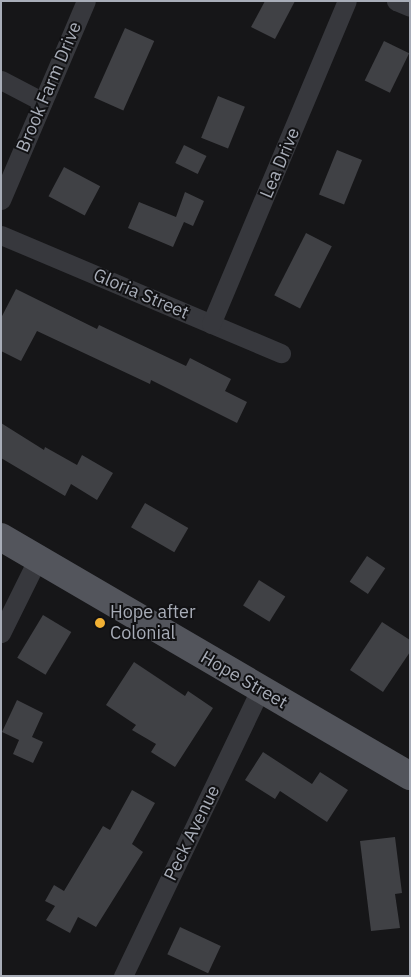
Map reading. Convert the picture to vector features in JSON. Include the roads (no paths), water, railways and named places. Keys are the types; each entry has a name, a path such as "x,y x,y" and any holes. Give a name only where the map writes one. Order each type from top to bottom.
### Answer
{"main road":[{"name":"Hope Street","path":"1,537 410,776"}],"street":[{"name":"Brook Farm Drive","path":"1,200 86,1"},
{"name":"Lea Drive","path":"211,324 348,1"},
{"path":"396,1 410,7"},
{"path":"1,80 43,102"},
{"name":"Gloria Street","path":"1,235 281,353"},
{"path":"1,633 38,558"},
{"name":"Peck Avenue","path":"123,976 260,690"}],"place":[{"name":"Hope after Colonial","path":"100,623"}]}
